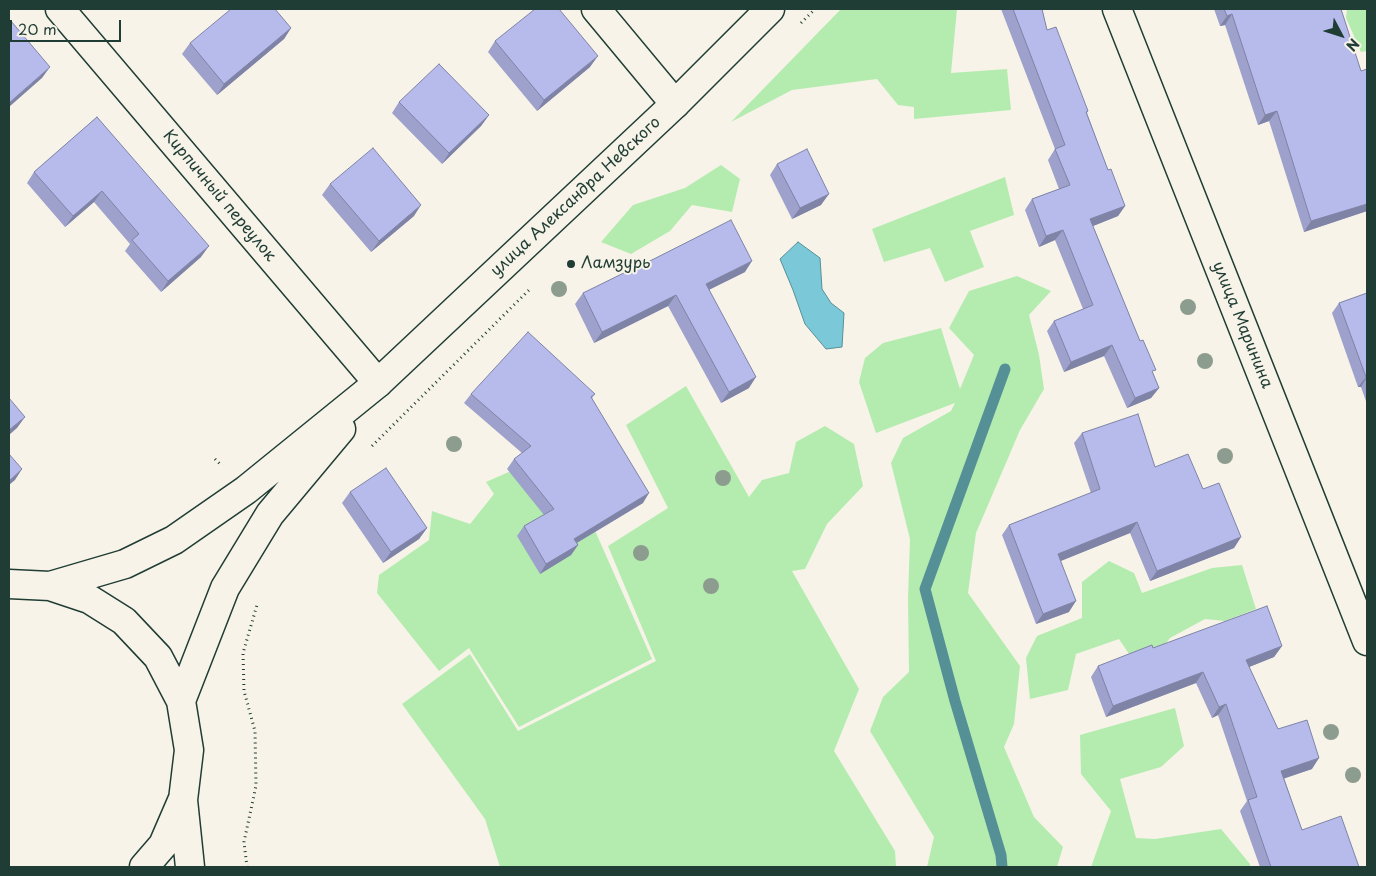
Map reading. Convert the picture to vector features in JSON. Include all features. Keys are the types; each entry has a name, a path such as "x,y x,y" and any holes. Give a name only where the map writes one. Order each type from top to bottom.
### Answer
{"main road":[{"name":"Кирпичный переулок","path":"60,9 378,383"},
{"path":"596,9 675,104"},
{"name":"улица Александра Невского","path":"378,383 675,104 770,9"},
{"name":"улица Маринина","path":"1117,9 1367,641"},
{"path":"50,586 125,564 174,540 246,490 378,383"},
{"path":"181,701 225,588 270,514 378,383"},
{"path":"9,584 50,586 90,599 124,620 158,657 181,701 189,750 183,800 190,867"},
{"path":"144,867 163,845 183,800"}],"path":[{"path":"794,30 815,9"},
{"path":"365,452 534,286"},
{"path":"247,867 244,842 256,786 256,777 255,731 244,691 243,653 257,602"}],"green space":[{"path":"841,9 957,9 951,73 1007,69 1011,110 914,119 914,107 898,105 877,79 792,90 731,122"},
{"path":"1347,9 1367,9 1367,51 1361,52 1346,18"},
{"path":"721,165 740,179 732,212 692,205 670,231 631,254 601,242 633,205 685,188"},
{"path":"1005,177 1014,215 970,231 984,267 945,282 930,248 884,262 872,229"},
{"path":"1017,276 1051,291 1029,315 1039,355 1044,389 1020,430 976,533 968,593 1020,666 1014,724 1004,747 1034,817 1063,847 1057,867 927,867 934,837 870,731 883,697 909,672 908,598 910,539 891,463 903,438 951,411 955,403 876,433 859,382 865,358 883,343 941,328 960,389 974,355 949,328 969,291"},
{"path":"686,386 749,497 762,480 789,473 796,442 825,426 854,444 863,486 827,524 805,569 792,571 859,689 834,751 895,851 896,867 500,867 485,819 402,704 470,654 518,731 656,661 608,546 668,508 626,425"},
{"path":"518,468 580,497 652,659 519,727 469,648 439,671 377,593 379,575 429,540 432,511 470,524 494,494 486,482"},
{"path":"1109,561 1134,573 1142,593 1212,568 1242,565 1256,609 1225,621 1205,619 1170,638 1159,652 1129,654 1119,639 1076,654 1068,690 1030,699 1026,658 1037,636 1082,618 1082,582"},
{"path":"1175,708 1184,746 1161,767 1120,779 1136,838 1155,839 1221,829 1250,864 1250,867 1091,867 1111,811 1081,774 1080,735"}],"water":[{"path":"798,242 820,258 822,289 831,303 844,313 842,347 826,349 805,324 780,259"}],"building":[{"path":"231,9 275,9 291,28 224,84 190,43"},
{"path":"535,9 559,9 598,56 544,100 495,41"},
{"path":"1013,9 1042,9 1047,30 1056,27 1108,170 1111,169 1125,206 1090,219 1140,341 1143,340 1156,370 1152,371 1159,388 1135,398 1112,345 1071,362 1054,321 1093,305 1063,230 1046,236 1032,199 1070,185 1055,149 1065,145"},
{"path":"1224,9 1341,9 1361,71 1367,69 1367,204 1311,221 1277,111 1265,115 1232,14 1227,16"},
{"path":"11,21 50,67 9,103 9,23"},
{"path":"439,64 489,115 449,153 399,102"},
{"path":"97,117 209,246 168,281 132,240 139,234 102,191 73,216 34,172"},
{"path":"373,148 421,205 379,241 330,184"},
{"path":"807,149 829,194 800,208 777,164"},
{"path":"731,220 752,261 706,284 756,377 729,392 676,295 602,332 583,293"},
{"path":"1367,293 1367,377 1366,377 1339,303"},
{"path":"528,332 595,394 591,397 649,493 574,539 578,545 546,564 524,526 554,509 514,459 531,446 471,394"},
{"path":"9,398 25,417 9,430"},
{"path":"1138,414 1155,467 1188,454 1203,489 1219,483 1241,537 1157,571 1137,522 1058,554 1076,601 1043,614 1009,525 1100,489 1082,433"},
{"path":"9,454 22,469 9,481"},
{"path":"386,468 427,528 391,552 350,492"},
{"path":"1267,606 1282,646 1246,660 1278,729 1307,720 1319,758 1281,771 1302,830 1341,816 1359,867 1271,867 1248,800 1257,797 1226,704 1219,707 1203,672 1113,706 1098,666 1152,645 1153,648"}],"waterway":[{"path":"1002,867 1001,855 955,701 925,589 1005,369"}],"place":[{"name":"Ламзурь","path":"571,264"}]}
